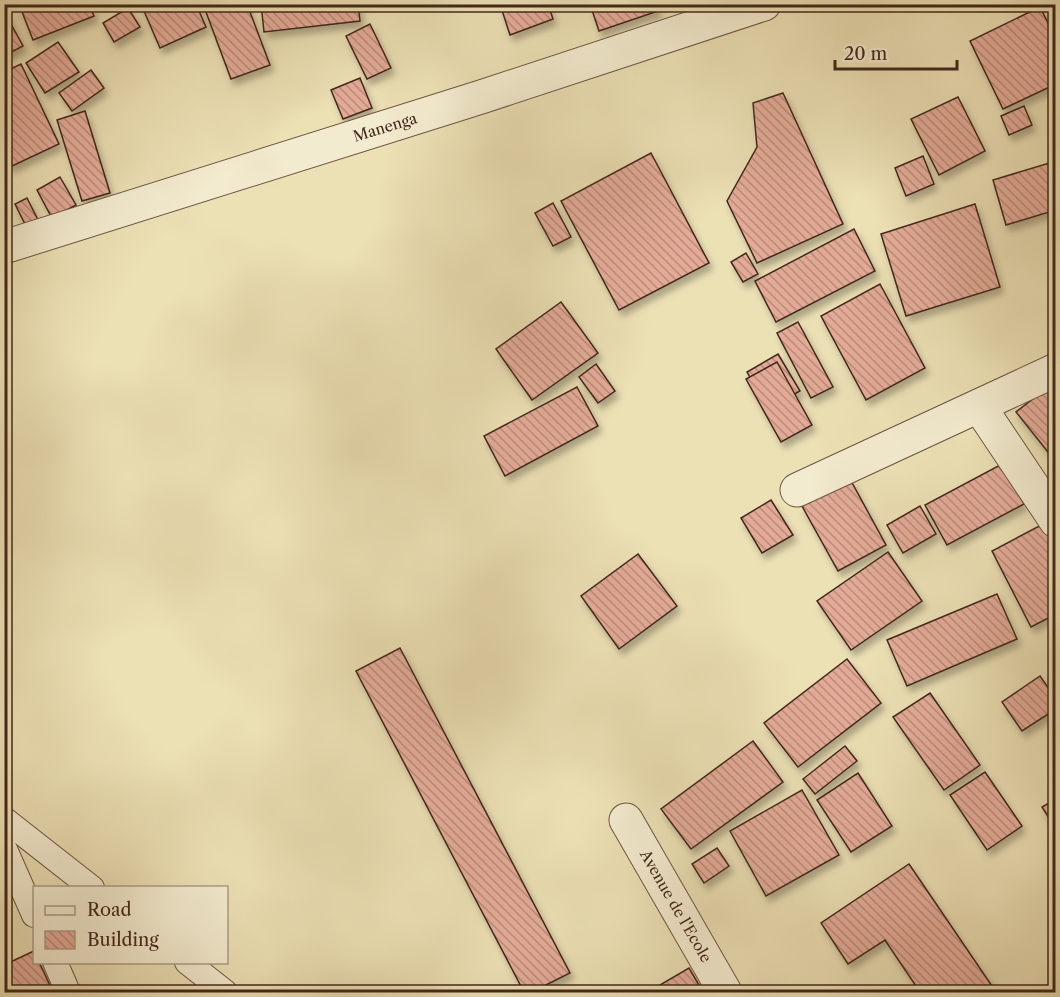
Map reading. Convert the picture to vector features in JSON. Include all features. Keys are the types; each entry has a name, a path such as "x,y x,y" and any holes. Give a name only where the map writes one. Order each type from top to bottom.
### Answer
{"street":[{"name":"Manenga","path":"4,247 481,97 764,4"},
{"path":"797,490 1056,370"},
{"path":"979,406 1056,521"},
{"name":"Avenue de l'Ecole","path":"626,820 726,993"}],"lane":[{"path":"4,819 89,886"},
{"path":"4,847 33,913"},
{"path":"55,964 68,993"},
{"path":"188,964 225,993"}],"building":[{"path":"19,4 89,4 94,16 33,40"},
{"path":"141,4 196,4 206,27 160,48"},
{"path":"203,4 247,4 270,65 231,79"},
{"path":"261,4 358,4 360,21 264,32"},
{"path":"500,4 548,4 553,19 510,35"},
{"path":"590,4 656,4 658,11 599,31"},
{"path":"1040,7 1056,39 1056,84 1003,109 970,41"},
{"path":"128,8 140,27 114,42 103,23"},
{"path":"4,15 23,46 4,56"},
{"path":"370,24 391,68 367,79 346,36"},
{"path":"58,42 79,72 45,93 26,63"},
{"path":"21,64 59,144 10,167 4,154 4,72"},
{"path":"91,70 104,88 72,111 59,93"},
{"path":"360,78 372,108 343,119 331,90"},
{"path":"783,93 843,224 757,263 727,201 757,147 753,103"},
{"path":"958,97 985,151 939,175 911,119"},
{"path":"1024,106 1032,125 1009,135 1001,116"},
{"path":"85,111 110,193 82,201 57,120"},
{"path":"651,153 709,263 619,310 561,201"},
{"path":"923,156 934,184 906,196 895,168"},
{"path":"1056,161 1056,210 1006,225 993,180"},
{"path":"60,177 76,205 52,218 37,190"},
{"path":"27,198 38,220 26,226 15,204"},
{"path":"553,203 571,237 553,246 535,213"},
{"path":"975,204 1000,287 906,316 881,234"},
{"path":"854,229 875,271 776,322 755,281"},
{"path":"746,253 758,274 743,282 731,262"},
{"path":"880,284 925,368 866,400 821,316"},
{"path":"561,302 598,353 532,400 496,349"},
{"path":"798,322 833,387 811,398 777,333"},
{"path":"778,354 800,391 768,409 747,372"},
{"path":"777,362 812,425 781,442 746,379"},
{"path":"596,364 615,391 598,403 579,377"},
{"path":"1056,381 1056,462 1016,412"},
{"path":"577,387 598,426 505,476 484,436"},
{"path":"1002,464 1024,504 947,545 925,505"},
{"path":"850,479 886,545 838,571 802,506"},
{"path":"771,500 793,535 762,553 741,518"},
{"path":"920,506 936,534 903,553 887,525"},
{"path":"1045,523 1056,545 1056,614 1031,627 992,551"},
{"path":"888,552 922,601 851,650 817,601"},
{"path":"638,554 677,606 619,649 581,596"},
{"path":"997,594 1017,639 907,686 887,640"},
{"path":"400,648 570,973 532,992 524,992 356,671"},
{"path":"847,659 881,703 798,767 764,723"},
{"path":"1040,676 1056,699 1056,709 1022,731 1002,702"},
{"path":"930,693 980,765 944,790 893,717"},
{"path":"753,741 783,782 691,849 661,809"},
{"path":"845,746 857,761 815,794 803,779"},
{"path":"985,772 1022,826 987,850 950,795"},
{"path":"858,773 892,826 851,852 817,800"},
{"path":"802,790 839,855 766,896 730,831"},
{"path":"1056,799 1056,829 1042,807"},
{"path":"717,848 729,866 704,883 692,864"},
{"path":"909,864 994,989 988,992 920,992 885,940 848,964 821,923"},
{"path":"33,951 33,964 40,964 53,992 4,992 4,965"},
{"path":"689,968 703,992 648,992"}]}
